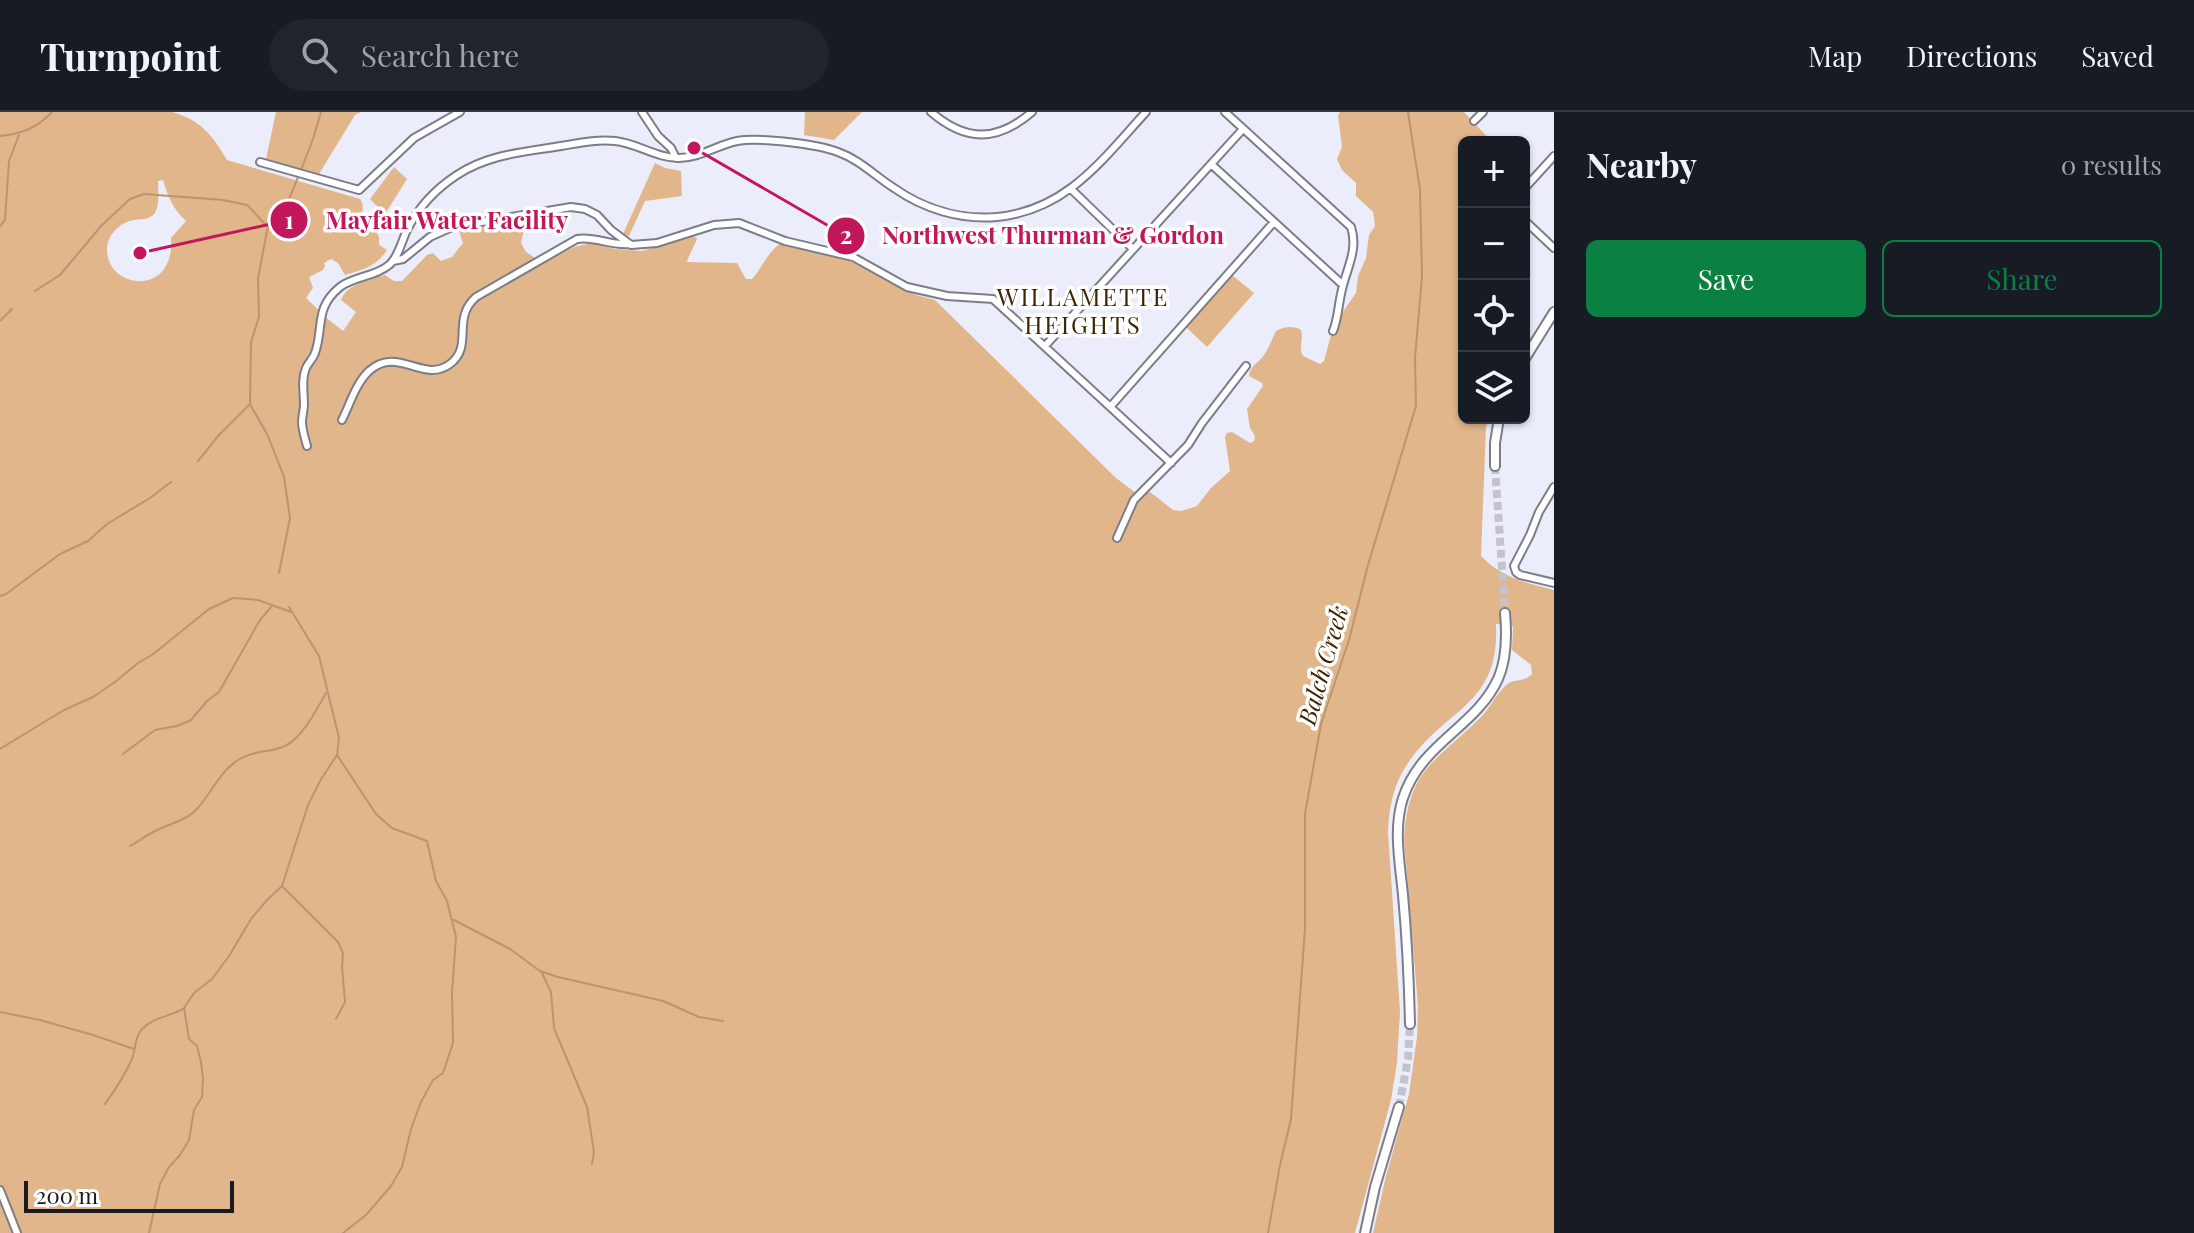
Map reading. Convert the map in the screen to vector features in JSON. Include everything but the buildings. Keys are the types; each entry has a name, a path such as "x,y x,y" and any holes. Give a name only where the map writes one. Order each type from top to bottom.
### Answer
{"main road":[{"path":"1529,352 1554,312"},
{"path":"1495,466 1498,424"},
{"path":"1410,1024 1398,823 1406,790 1419,766 1478,709 1494,687 1504,659 1505,613"},
{"path":"1365,1233 1397,1111"}],"street":[{"path":"260,162 361,189 404,146 460,112"},
{"path":"642,112 676,158"},
{"path":"931,112 948,126 986,135 1005,130 1032,112"},
{"path":"393,261 411,222 428,200 459,174 486,160 513,153 601,140 618,141 676,158 695,156 739,141 819,146 852,158 922,205 976,217 1003,216 1043,205 1071,189 1146,112"},
{"path":"1225,112 1348,222 1353,234 1353,246 1333,331"},
{"path":"1474,121 1483,112"},
{"path":"1045,346 1243,129"},
{"path":"1530,182 1554,156"},
{"path":"1211,164 1343,285"},
{"path":"1071,189 1133,249"},
{"path":"307,446 302,423 304,371 316,352 320,318 325,305 344,284 403,259 430,237 452,227 571,207 597,215 630,244"},
{"path":"1111,406 1274,222"},
{"path":"342,420 368,372 387,361 401,361 431,371 449,365 461,350 463,316 469,303 577,239 592,238 616,246 651,244 714,225 739,223 785,241 853,257 907,287 947,296 993,299 1171,463"},
{"path":"1530,226 1554,248"},
{"path":"1117,538 1134,500 1188,445 1246,366"},
{"path":"1554,487 1514,566 1520,575 1554,583"},
{"path":"0,1190 17,1233"}],"shaded area":[{"path":"0,112 172,112 205,130 227,160 360,199 363,208 358,225 376,232 379,245 387,250 374,264 345,275 338,263 331,259 324,263 323,270 309,277 313,288 306,298 343,331 356,312 341,300 354,286 385,275 394,281 402,281 427,255 433,253 441,261 452,257 463,243 459,231 519,221 524,229 521,243 526,252 543,263 574,247 592,243 642,251 692,236 697,238 687,262 737,263 746,279 752,279 783,242 846,259 916,295 935,300 1116,478 1140,496 1150,492 1173,510 1181,511 1197,506 1230,471 1227,433 1232,432 1250,443 1254,441 1247,409 1263,386 1249,376 1276,331 1288,327 1301,330 1303,356 1320,364 1324,361 1331,335 1356,293 1369,235 1375,226 1373,212 1356,196 1356,183 1342,170 1337,159 1342,147 1340,112 1464,112 1486,136 1458,136 1458,424 1487,424 1481,556 1506,574 1554,590 1554,1233 1373,1233 1409,1094 1417,1037 1418,1006 1404,839 1411,796 1427,768 1482,716 1505,686 1532,674 1531,665 1512,650 1513,627 1510,623 1496,624 1495,651 1480,689 1423,744 1403,771 1393,796 1388,832 1400,1012 1397,1063 1391,1100 1355,1233 0,1233","holes":["163,180 169,197 186,221 171,238 169,257 163,271 153,278 140,281 128,279 110,263 107,250 109,239 124,223 148,218 155,213 158,181"]},
{"path":"276,112 361,112 355,115 319,174 266,159"},
{"path":"805,112 862,112 834,140 804,135"},
{"path":"655,163 681,171 682,196 645,201 629,236 623,234"},
{"path":"394,167 407,179 385,214 370,199"},
{"path":"1232,275 1254,293 1207,347 1186,327"}],"waterway":[{"path":"0,136 28,129 52,112"},
{"path":"301,170 321,112"},
{"name":"Balch Creek","path":"1268,1233 1291,1119 1305,929 1305,814 1321,724 1349,640 1416,406 1415,358 1422,276 1420,190 1408,112"},
{"path":"0,226 5,220 9,161 19,135"},
{"path":"279,573 290,518 284,477 268,436 250,404 251,342 259,317 258,278 268,226 284,211 299,175"},
{"path":"35,291 60,275 102,225 130,199 144,194 223,200 247,205 266,225"},
{"path":"0,321 12,309"},
{"path":"198,461 250,404"},
{"path":"0,596 60,554 88,541 107,524 171,482"},
{"path":"0,749 64,710 93,697 209,609 233,598 258,600 291,612"},
{"path":"123,754 155,730 191,720 219,692 260,620 272,606"},
{"path":"149,1233 160,1184 189,1140 194,1110 202,1097 201,1062 197,1046 189,1039 184,1008 194,993 212,979 251,919 282,886 308,805 337,755 339,738 319,656 289,607"},
{"path":"130,846 191,814 225,771 238,760 292,742 326,693"},
{"path":"337,755 376,814 392,828 427,841 436,881 447,901 456,937 452,993 453,1043 443,1073 433,1080 421,1102 402,1167 391,1186 366,1215 343,1233"},
{"path":"283,887 338,942 343,953 345,1002 336,1019"},
{"path":"454,920 510,949 540,971 663,1001 699,1017 723,1021"},
{"path":"541,971 551,992 554,1028 587,1107 594,1152 592,1164"},
{"path":"105,1104 129,1065 142,1029 183,1009"},
{"path":"0,1012 40,1020 134,1049"}],"tunnel":[{"path":"1495,466 1505,613"},
{"path":"1399,1107 1408,1059 1410,1024"}],"place":[{"name":"Northwest Thurman & Gordon","path":"694,148"},
{"name":"Mayfair Water Facility","path":"140,253"}],"district":[{"name":"WILLAMETTE HEIGHTS","path":"1083,310"}]}
